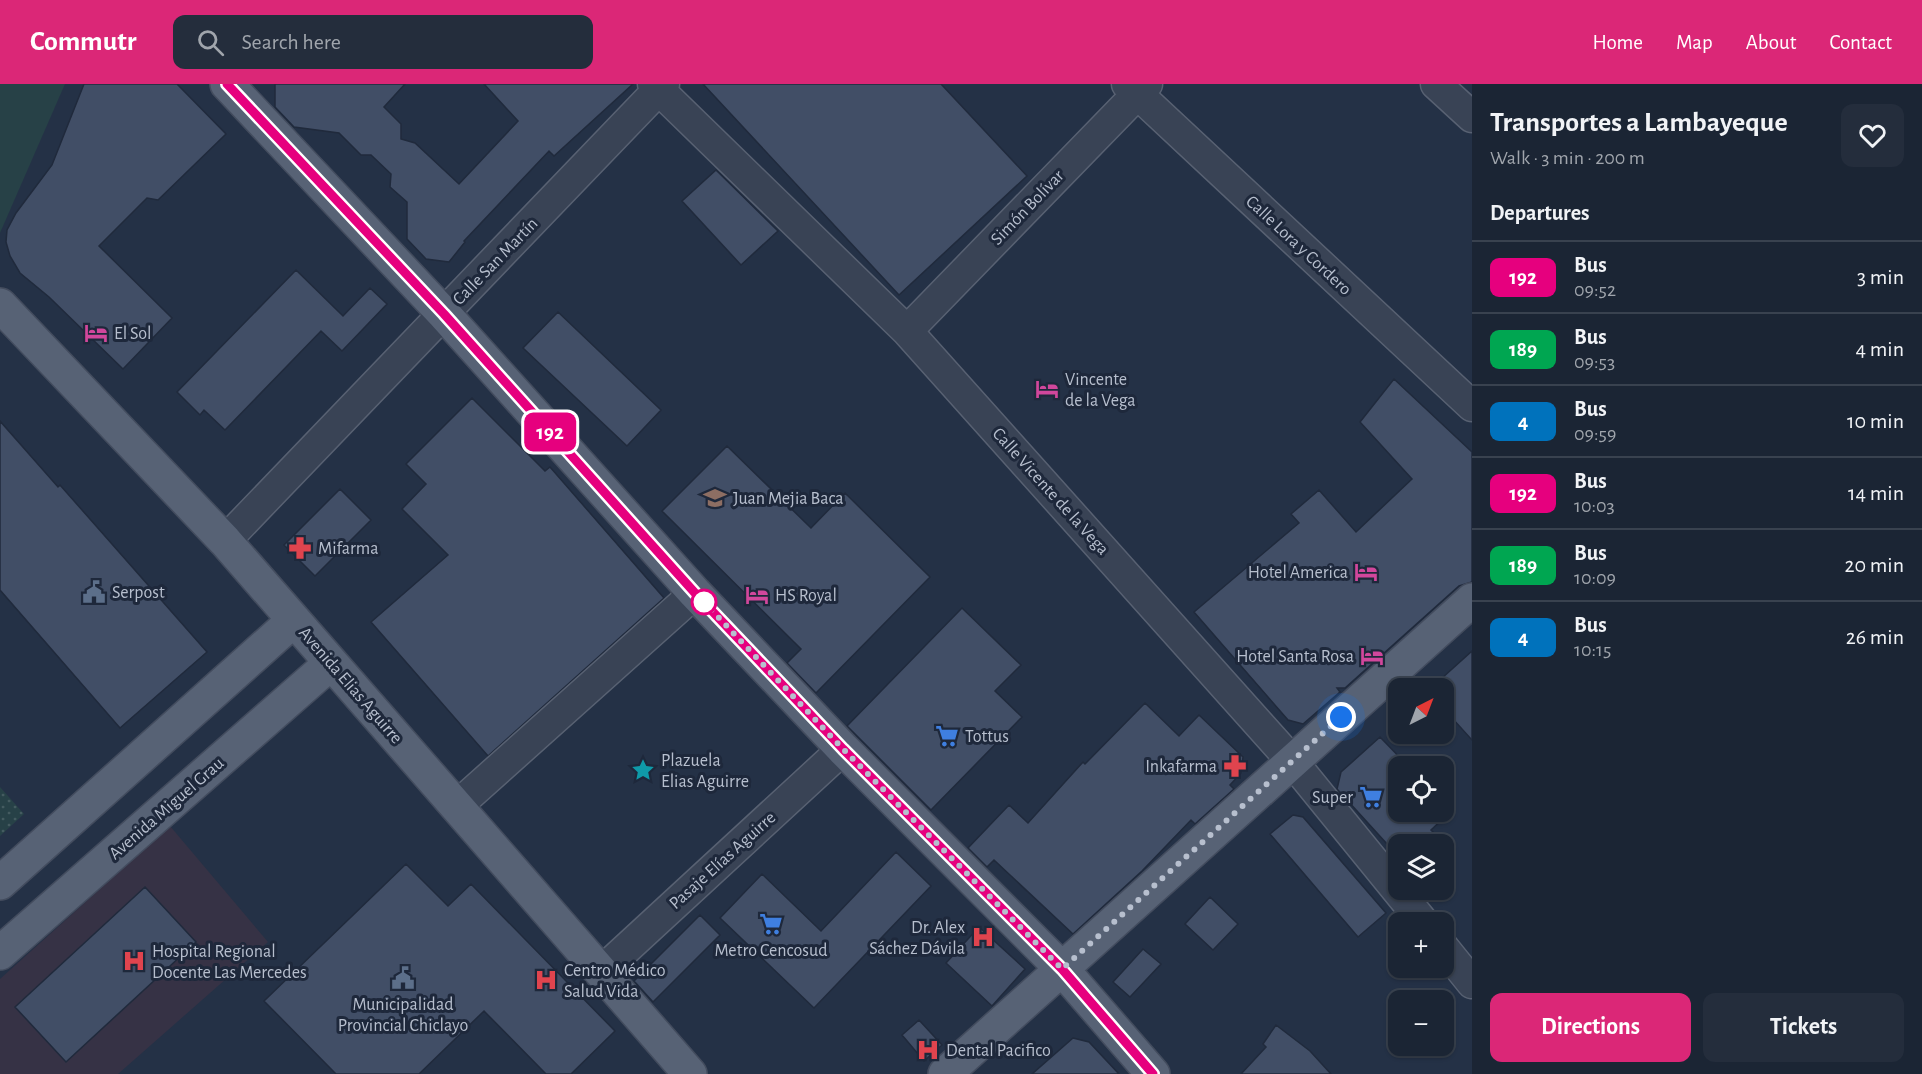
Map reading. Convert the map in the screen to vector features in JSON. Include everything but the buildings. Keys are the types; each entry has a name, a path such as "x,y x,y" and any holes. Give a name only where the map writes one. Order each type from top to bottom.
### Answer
{"main road":[{"path":"227,84 444,314 695,593 843,749 1062,969 1153,1074"},
{"name":"Avenida Elias Aguirre","path":"0,305 225,541 690,1074"},
{"path":"945,1074 1472,600"},
{"path":"0,883 294,620"},
{"name":"Avenida Miguel Grau","path":"0,953 331,663"}],"street":[{"path":"1436,84 1472,117"},
{"name":"Calle San Martín","path":"225,541 444,314 658,86"},
{"name":"Calle Vicente de la Vega","path":"658,86 907,331 1292,761 1415,912"},
{"name":"Simón Bolívar","path":"907,331 1137,87"},
{"name":"Calle Lora y Cordero","path":"1137,87 1472,406"},
{"path":"457,806 695,593"},
{"name":"Pasaje Elías Aguirre","path":"601,972 843,749"},
{"path":"1454,961 1472,983"}],"shaded area":[{"name":"Hospital Regional Docente Las Mercedes","path":"170,826 268,942 118,1074 0,1074 0,979"}],"green space":[{"path":"0,84 65,84 0,233"},
{"path":"0,787 24,814 0,836"}],"bus line":[{"name":"192","path":"227,84 444,314 695,593 843,749 1062,969 1153,1074"}],"place":[{"name":"El Sol","path":"96,333"},
{"name":"Vincente de la Vega","path":"1047,389"},
{"name":"Juan Mejia Baca","path":"715,498"},
{"name":"Mifarma","path":"300,548"},
{"name":"Hotel America","path":"1366,572"},
{"name":"Serpost","path":"94,592"},
{"name":"HS Royal","path":"757,595"},
{"name":"Hotel Santa Rosa","path":"1372,656"},
{"name":"Tottus","path":"947,736"},
{"name":"Inkafarma","path":"1235,766"},
{"name":"Plazuela Elias Aguirre","path":"643,770"},
{"name":"Super","path":"1371,797"},
{"name":"Metro Cencosud","path":"771,924"},
{"name":"Dr. Alex Sáchez Dávila","path":"983,937"},
{"name":"Hospital Regional Docente Las Mercedes","path":"134,961"},
{"name":"Municipalidad Provincial Chiclayo","path":"403,978"},
{"name":"Centro Médico Salud Vida","path":"546,980"},
{"name":"Dental Pacifico","path":"928,1050"}],"route":[{"path":"704,602 843,749 1062,969 1341,717"}]}
